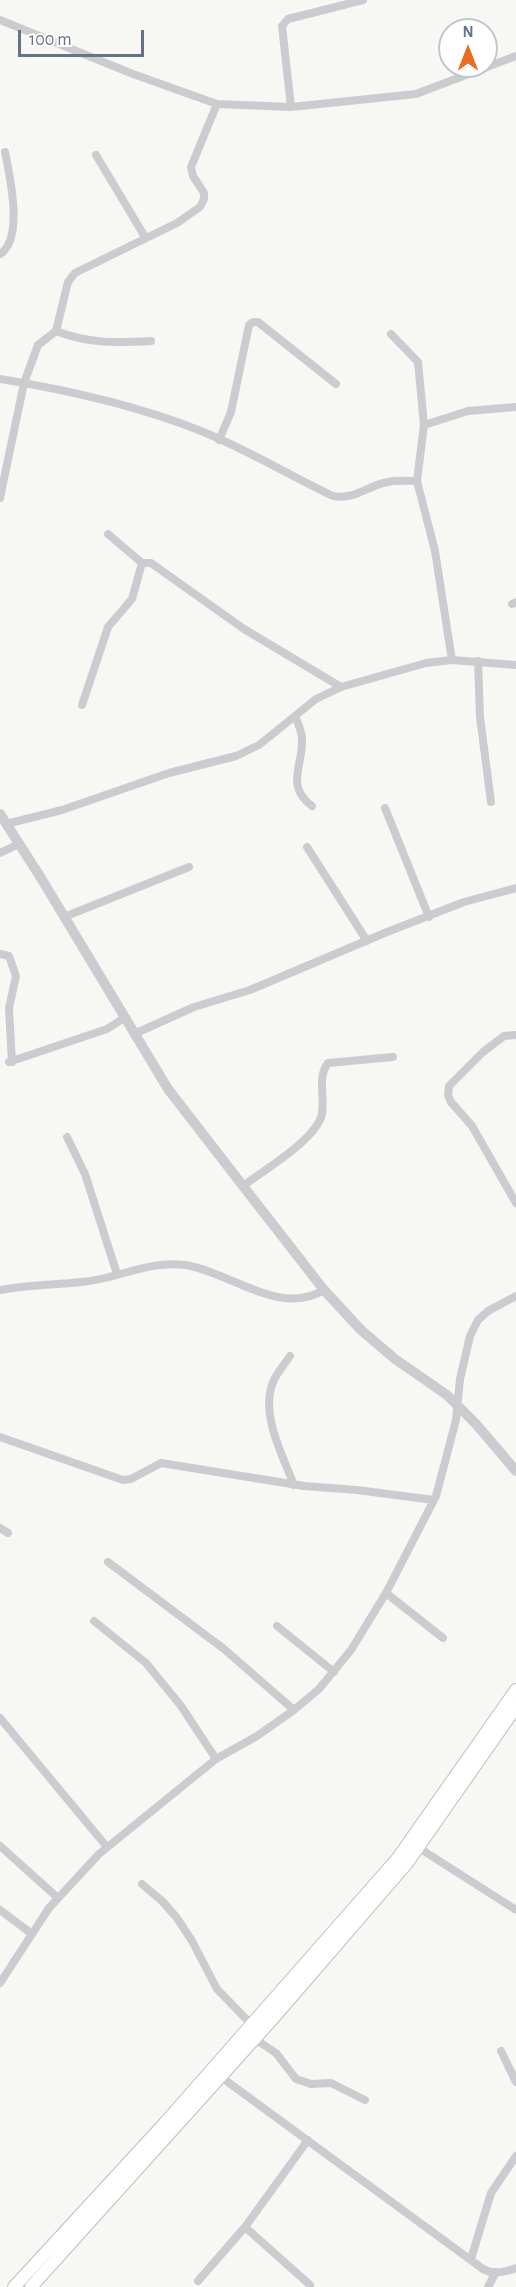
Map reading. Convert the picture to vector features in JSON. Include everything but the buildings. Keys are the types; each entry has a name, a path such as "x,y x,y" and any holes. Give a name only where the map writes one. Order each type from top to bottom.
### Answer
{"main road":[{"path":"31,2287 252,2025 398,1858 516,1690"},
{"path":"14,2287 168,2126 221,2077 255,2039 419,1848 516,1707"}],"street":[{"path":"291,107 282,26 288,19 363,0"},
{"path":"0,20 133,74 217,104 291,107 416,94 516,56"},
{"path":"0,498 24,383 38,345 56,331 68,282 75,273 177,223 200,207 204,200 204,193 193,176 191,167 217,104"},
{"path":"0,254 7,249 13,238 12,201 5,152"},
{"path":"96,155 146,237"},
{"path":"219,440 231,412 249,325 253,321 258,322 336,384"},
{"path":"56,331 75,339 96,342 151,341"},
{"path":"391,334 418,362 424,424 417,481 435,551 452,660"},
{"path":"0,379 58,388 131,407 202,431 333,496 346,498 366,488 389,482 417,481"},
{"path":"424,424 468,411 516,407"},
{"path":"108,534 142,562 151,563 212,608 341,687"},
{"path":"82,705 108,627 132,599 142,562"},
{"path":"6,824 62,810 169,772 236,756 259,745 316,699 341,687 426,663 452,660 516,665"},
{"path":"478,661 480,717 492,801"},
{"path":"295,716 301,730 302,741 297,788 303,799 312,806"},
{"path":"385,808 429,917"},
{"path":"0,814 168,1089 324,1290 361,1330 395,1359 447,1395 476,1424 516,1472"},
{"path":"0,853 19,844"},
{"path":"307,847 367,941"},
{"path":"64,917 189,867"},
{"path":"134,1034 194,1007 250,990 464,902 516,888"},
{"path":"0,954 9,956 16,976 9,1008 11,1062 107,1029 124,1018"},
{"path":"516,1035 504,1036 483,1052 449,1086 448,1095 451,1102 472,1126 516,1203"},
{"path":"243,1186 309,1135 319,1123 322,1112 323,1069 328,1063 393,1057"},
{"path":"67,1137 85,1174 117,1274"},
{"path":"0,1290 83,1282 162,1264 186,1265 277,1297 297,1300 312,1298 324,1290"},
{"path":"0,1983 58,1898 107,1847 216,1760 257,1736 294,1710 319,1689 351,1650 386,1593 434,1500 456,1420 456,1404 470,1336 478,1320 488,1311 516,1296"},
{"path":"290,1356 273,1380 269,1401 273,1428 294,1485"},
{"path":"0,1437 123,1480 131,1479 160,1463 294,1485 434,1500"},
{"path":"108,1562 224,1648 294,1710"},
{"path":"386,1593 443,1638"},
{"path":"94,1621 146,1663 181,1706 216,1760"},
{"path":"277,1626 334,1672"},
{"path":"0,1718 107,1847"},
{"path":"0,1846 58,1898"},
{"path":"419,1848 516,1910"},
{"path":"142,1884 177,1918 217,1989 252,2025"},
{"path":"0,1910 32,1934"},
{"path":"255,2039 276,2054 296,2079 311,2084 331,2083 365,2100"},
{"path":"501,2050 516,2082"},
{"path":"221,2077 489,2272 516,2268"},
{"path":"198,2281 245,2227 308,2140"},
{"path":"471,2259 492,2193 516,2156"},
{"path":"245,2227 310,2287"},
{"path":"488,2287 496,2272"}]}
